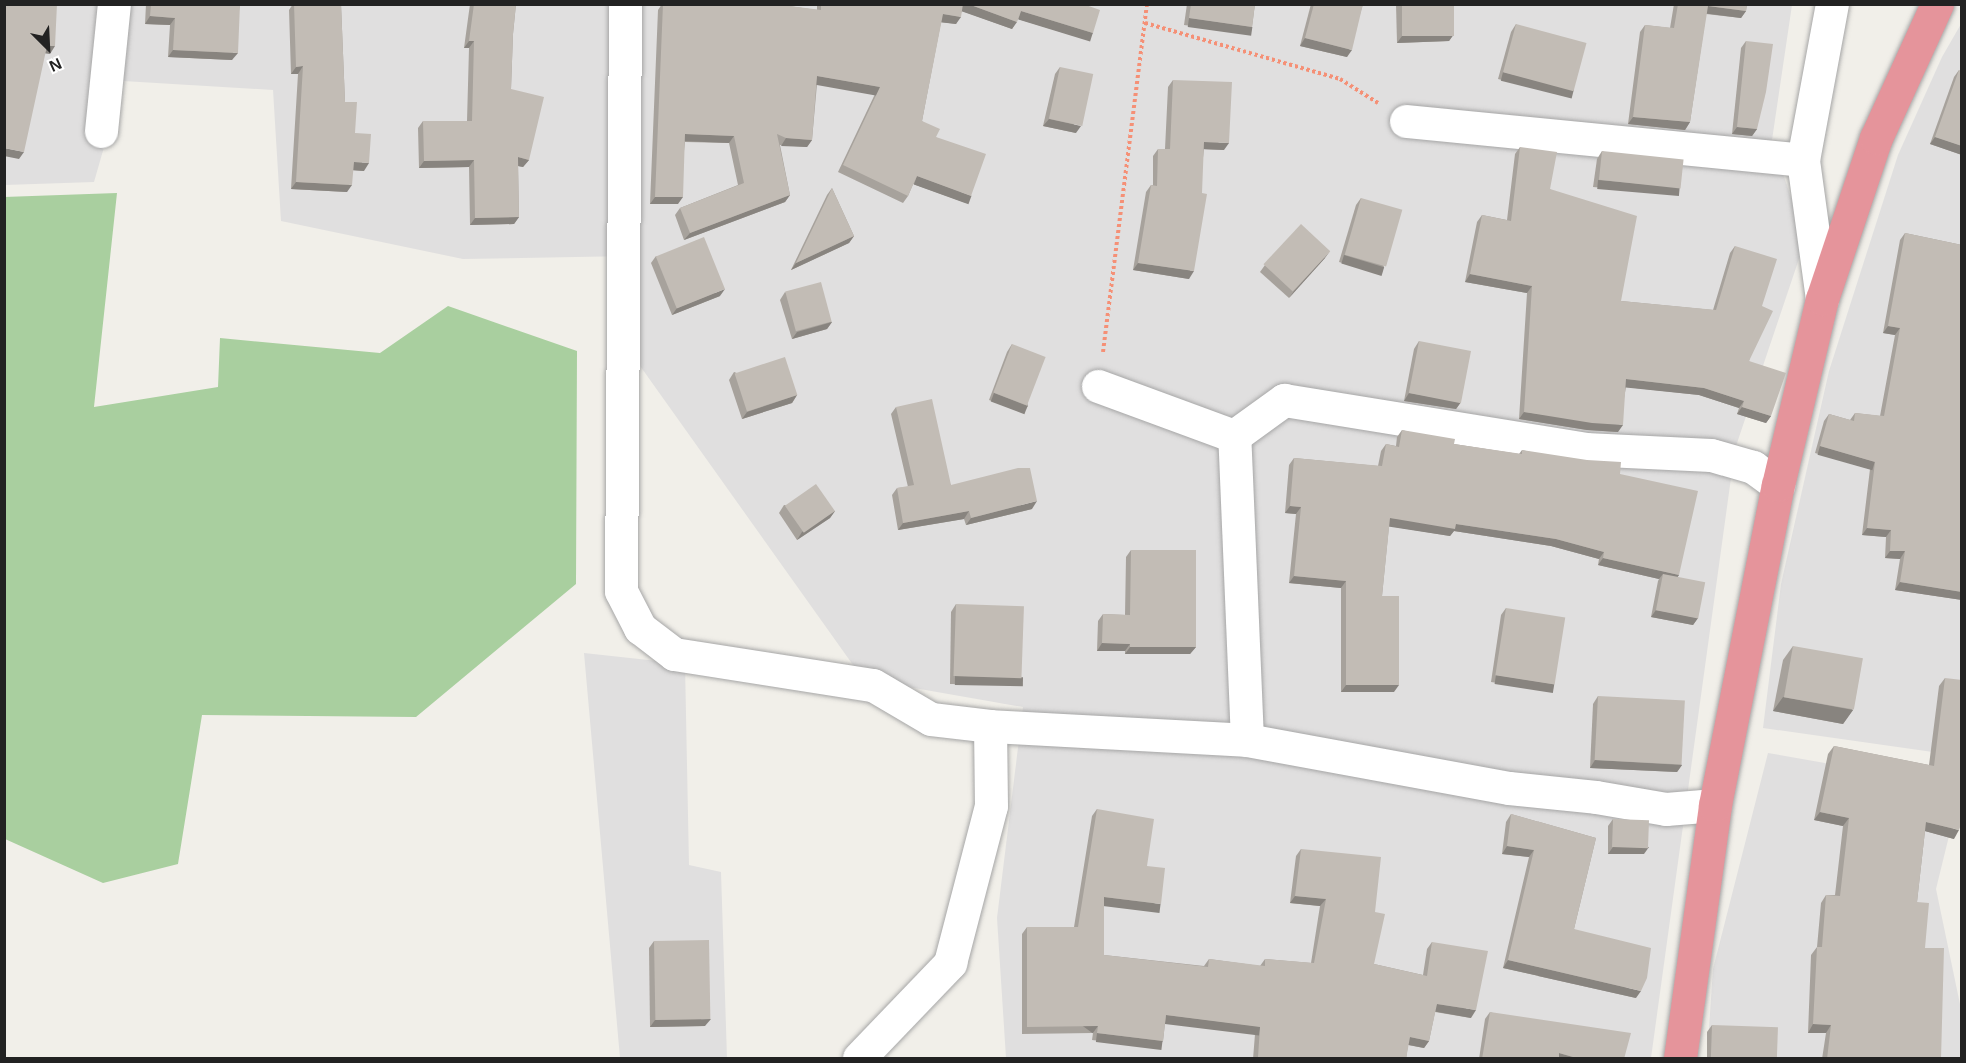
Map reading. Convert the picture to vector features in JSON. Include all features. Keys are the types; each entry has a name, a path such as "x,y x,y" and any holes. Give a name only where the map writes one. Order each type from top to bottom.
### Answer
{"highway":[{"path":"1680,1059 1715,806 1778,485 1822,299 1876,138 1937,4"}],"street":[{"path":"101,131 114,4"},
{"path":"625,4 621,591 640,628 674,654 873,684 931,719 990,726 1248,740 1509,788 1596,796 1666,809 1715,806"},
{"path":"1822,299 1803,160 1832,4"},
{"path":"1406,122 1803,160"},
{"path":"1098,386 1234,436"},
{"path":"1234,436 1284,400 1586,449 1711,455 1753,467 1778,485"},
{"path":"1234,436 1248,740"},
{"path":"860,1059 950,963 991,806 990,726"}],"path":[{"path":"1098,386 1147,4"},
{"path":"1145,22 1340,79 1406,122"}],"shaded area":[{"path":"4,5 1792,5 1772,140 1805,241 1735,449 1651,1058 1006,1058 997,918 1023,707 863,679 628,349 630,256 463,259 281,221 273,90 123,81 94,182 5,185"},
{"path":"1961,24 1961,756 1763,728 1781,584 1829,371 1898,155 1942,57"},
{"path":"584,653 685,664 689,865 721,872 727,1058 620,1058"},
{"path":"1768,753 1961,787 1936,889 1961,1009 1961,1058 1707,1058 1713,969"}],"green space":[{"path":"117,193 94,407 218,387 220,338 380,353 448,306 577,351 576,584 416,717 202,715 178,864 103,883 5,839 4,197"}],"building":[{"path":"4,4 57,4 55,46 47,46 24,152 4,148"},
{"path":"151,4 240,4 238,53 173,50 175,18 150,16"},
{"path":"294,4 341,4 345,102 357,102 355,133 371,134 369,163 354,162 352,185 296,182 303,66 296,67"},
{"path":"474,4 516,4 511,89 544,97 529,160 518,157 519,217 475,218 474,160 424,161 423,121 472,121 474,41 469,41"},
{"path":"663,4 774,4 821,10 821,4 963,4 961,17 943,14 922,121 940,129 936,137 986,154 971,196 917,176 908,196 843,165 880,87 817,76 812,140 786,138 777,134 790,195 690,233 680,208 744,183 734,136 685,134 683,197 655,197"},
{"path":"968,4 1083,4 1100,10 1093,33 1021,11 1017,22"},
{"path":"1191,4 1255,4 1252,27 1189,18"},
{"path":"1314,4 1363,4 1352,50 1305,38"},
{"path":"1402,4 1454,4 1454,36 1402,36"},
{"path":"1678,4 1747,4 1746,11 1708,6 1690,122 1633,117 1645,25 1674,28"},
{"path":"1516,24 1587,43 1574,91 1503,72"},
{"path":"1746,41 1773,44 1766,92 1757,129 1737,127"},
{"path":"1060,67 1093,74 1082,126 1049,119"},
{"path":"1959,70 1962,71 1962,146 1935,137"},
{"path":"1173,80 1232,82 1229,143 1204,142 1202,193 1207,194 1194,271 1138,263 1151,185 1157,186 1158,149 1170,149"},
{"path":"1520,147 1557,152 1550,189 1637,216 1621,301 1716,310 1735,246 1777,259 1762,306 1773,311 1749,361 1786,373 1771,416 1742,407 1744,401 1704,388 1626,379 1623,425 1592,423 1524,412 1532,286 1470,274 1482,215 1511,221"},
{"path":"1602,151 1684,160 1681,188 1599,180"},
{"path":"832,188 854,236 796,263"},
{"path":"1361,198 1402,210 1386,267 1345,255"},
{"path":"1301,224 1330,251 1293,292 1263,264"},
{"path":"1905,233 1962,245 1962,592 1900,582 1905,551 1890,551 1891,530 1867,528 1875,462 1820,446 1829,414 1854,421 1855,413 1884,416 1900,328 1888,326"},
{"path":"704,237 725,289 677,308 656,256"},
{"path":"821,282 832,322 796,331 785,292"},
{"path":"1419,341 1471,351 1461,403 1409,393"},
{"path":"1012,344 1046,357 1027,405 993,393"},
{"path":"785,357 797,395 747,411 735,373"},
{"path":"932,399 951,485 1018,468 1030,468 1037,501 971,518 969,511 903,523 897,488 914,485 896,407"},
{"path":"1402,430 1455,439 1454,444 1522,454 1522,450 1587,460 1621,462 1620,474 1698,491 1679,575 1603,558 1604,552 1556,539 1456,524 1455,529 1390,518 1382,596 1399,596 1399,685 1346,685 1346,581 1294,576 1301,507 1290,506 1294,458 1382,466 1386,444 1399,447"},
{"path":"816,484 835,511 804,533 785,506"},
{"path":"1131,550 1196,550 1196,647 1130,647 1130,644 1102,643 1103,614 1130,615"},
{"path":"1663,574 1705,582 1698,619 1656,610"},
{"path":"956,604 1024,606 1021,678 953,676"},
{"path":"1506,608 1565,617 1555,685 1495,675"},
{"path":"1793,646 1863,658 1854,710 1784,697"},
{"path":"1945,678 1962,680 1962,822 1959,830 1926,822 1917,902 1929,903 1925,948 1944,948 1941,1059 1827,1059 1831,1025 1813,1024 1817,947 1822,947 1826,895 1840,896 1849,818 1820,812 1834,746 1934,766"},
{"path":"1598,696 1685,701 1682,764 1595,760"},
{"path":"1097,809 1154,819 1147,866 1165,868 1161,904 1104,897 1104,955 1208,967 1209,959 1265,966 1265,959 1314,963 1326,899 1295,896 1301,849 1381,857 1375,912 1385,914 1374,964 1427,976 1432,942 1488,951 1476,1010 1437,1004 1429,1041 1410,1037 1406,1059 1258,1057 1260,1027 1166,1015 1163,1041 1097,1033 1098,1026 1027,1027 1027,927 1078,927"},
{"path":"1511,814 1596,838 1574,929 1651,948 1647,978 1641,991 1508,960 1534,850 1507,846"},
{"path":"1613,819 1649,820 1648,848 1612,847"},
{"path":"709,940 710,1019 655,1020 654,941"},
{"path":"1490,1012 1631,1033 1624,1059 1580,1059 1559,1053 1559,1059 1482,1059"},
{"path":"1712,1025 1778,1027 1777,1058 1711,1058"}]}
